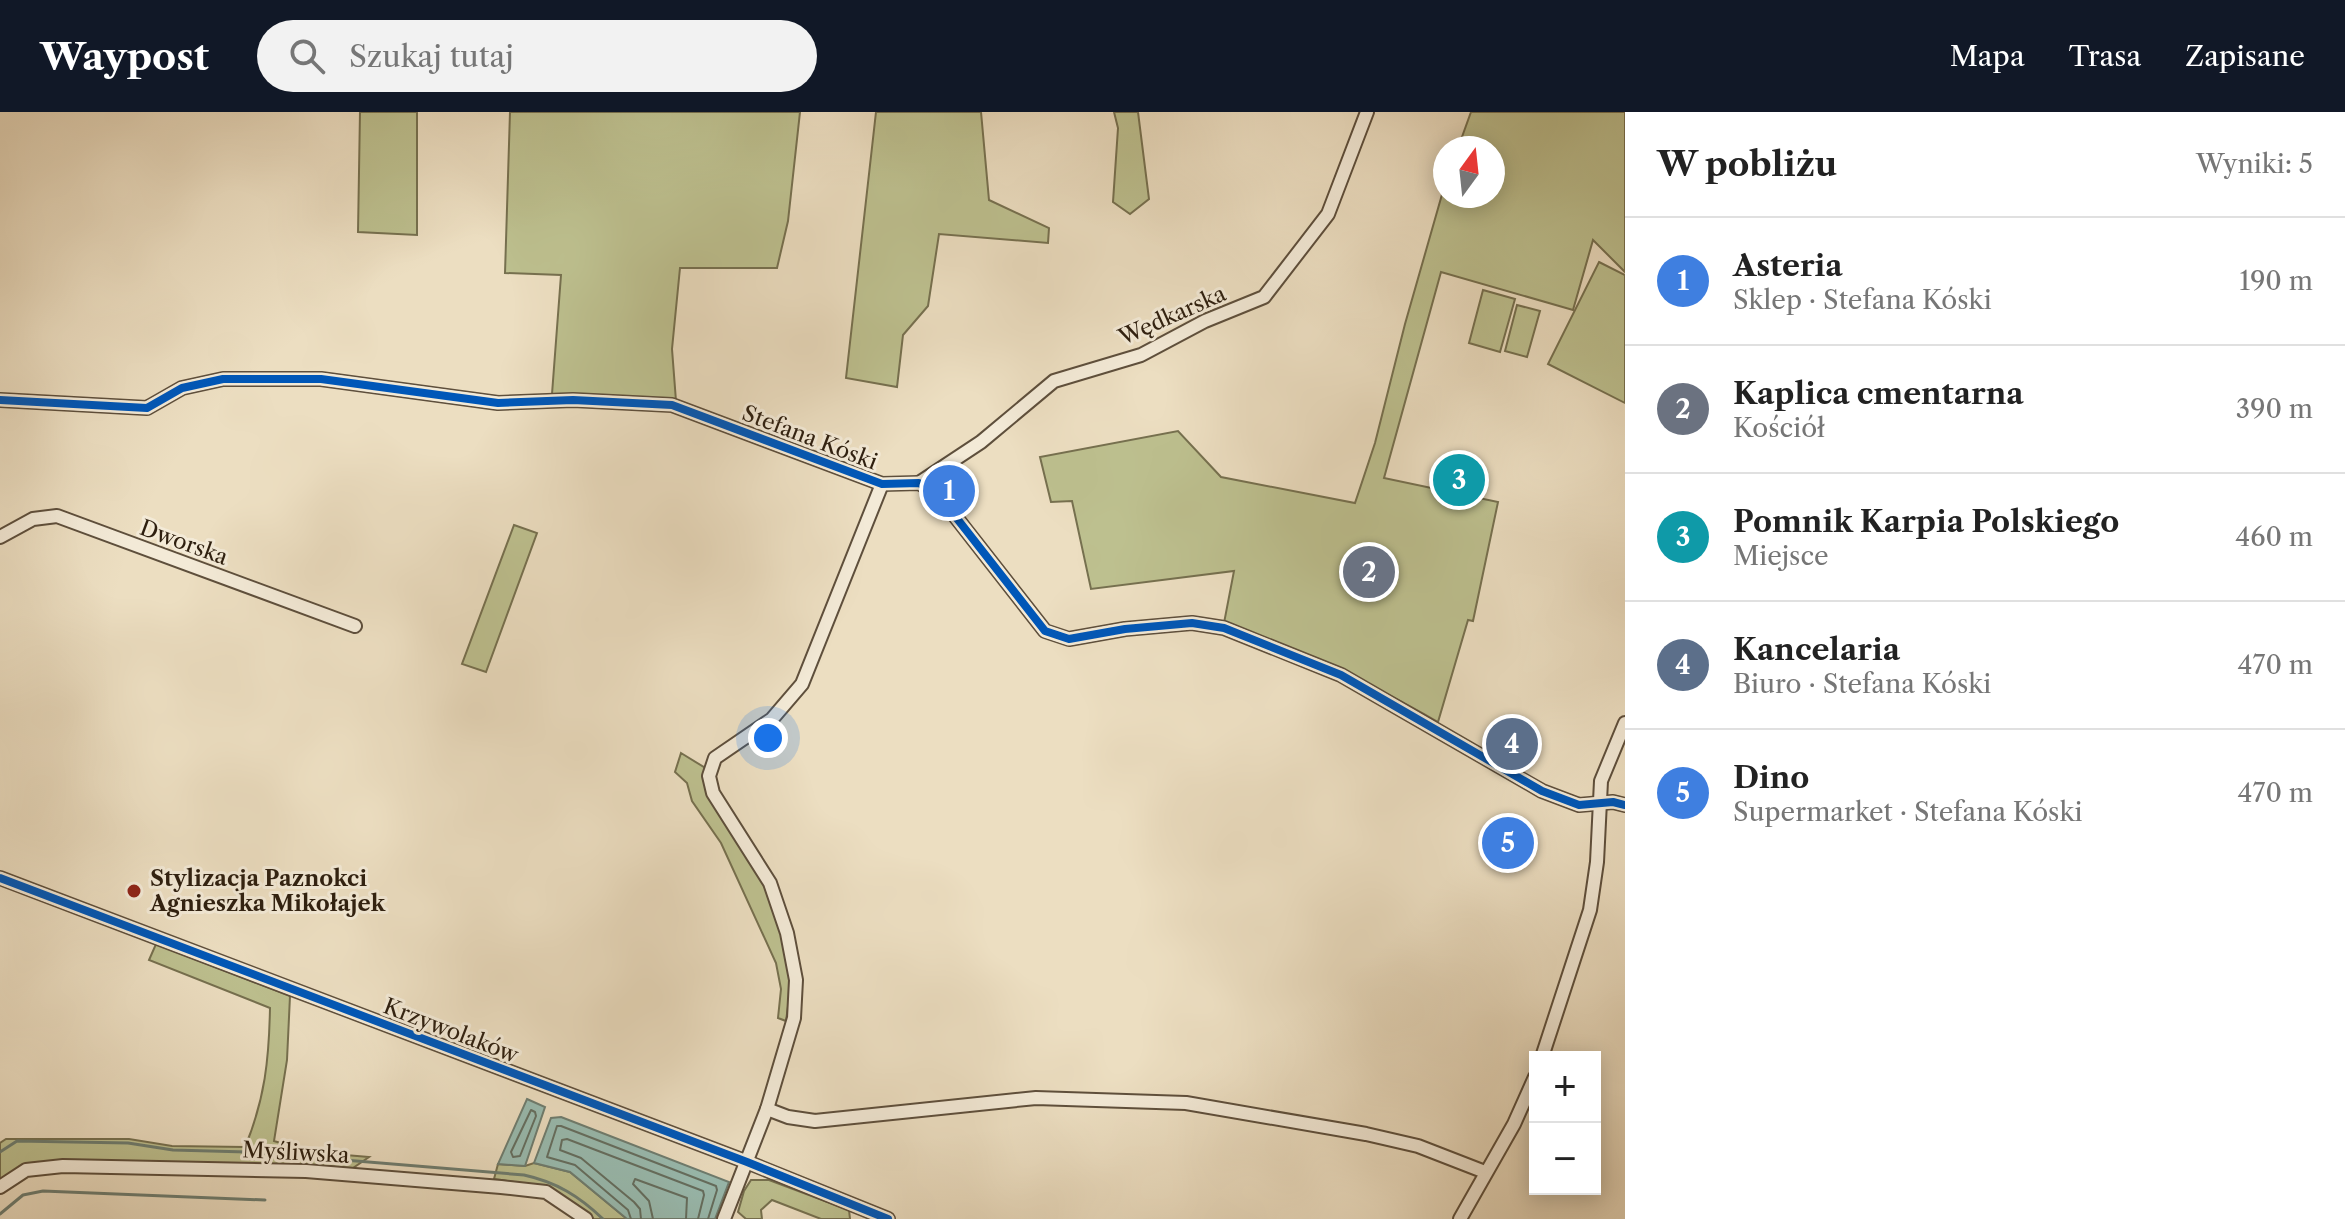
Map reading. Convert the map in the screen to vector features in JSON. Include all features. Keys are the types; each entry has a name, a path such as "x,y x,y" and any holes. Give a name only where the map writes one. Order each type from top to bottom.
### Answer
{"street":[{"name":"Wędkarska","path":"919,483 981,442 1054,381 1141,355 1205,321 1264,297 1328,214 1367,112"},
{"name":"Stefana Kóski","path":"0,400 147,408 182,388 223,379 321,379 498,403 573,400 672,405 882,484 919,483"},
{"path":"919,483 937,493 1045,631 1069,639 1125,629 1192,623 1224,628 1341,675 1542,791 1579,805 1625,805"},
{"path":"724,1219 767,1109 794,1018 796,980 787,933 770,883 713,793 709,776 715,758 772,719 802,684 882,484"},
{"name":"Dworska","path":"0,537 33,519 57,516 355,626"},
{"path":"1544,1051 1590,910 1604,770 1625,723"},
{"name":"Krzywolaków","path":"0,878 747,1162 888,1219"},
{"path":"1460,1219 1514,1124 1529,1090"},
{"path":"767,1109 788,1117 815,1121 1036,1098 1186,1103 1366,1134 1418,1146 1485,1172"},
{"name":"Myśliwska","path":"0,1187 26,1170 63,1166 306,1171 546,1192 586,1219"}],"green space":[{"path":"360,112 417,112 417,235 358,232"},
{"path":"510,112 800,112 788,221 777,268 680,268 672,349 676,401 552,394 561,275 505,273"},
{"path":"876,112 981,112 989,200 1049,228 1048,243 939,234 928,306 903,335 897,387 846,378"},
{"path":"1114,112 1138,112 1149,199 1130,214 1113,202 1118,128"},
{"path":"1471,112 1625,112 1625,272 1593,240 1573,310 1441,272 1384,478 1498,502 1473,621 1468,620 1438,722 1334,667 1224,623 1234,571 1091,589 1072,501 1051,502 1040,457 1178,431 1221,477 1355,503 1375,443 1438,208 1505,208 1505,136 1462,136"},
{"path":"1599,262 1625,275 1625,403 1548,364"},
{"path":"1483,290 1515,299 1500,352 1469,343"},
{"path":"1517,305 1540,311 1527,357 1505,351"},
{"path":"514,525 537,533 486,672 462,664"},
{"path":"681,753 707,769 764,885 782,933 792,977 786,1021 778,1018 781,989 776,963 721,843 692,801 687,783 675,772"},
{"path":"156,944 290,996 287,1060 274,1141 310,1152 369,1157 353,1168 62,1162 0,1182 0,1143 6,1139 129,1139 172,1146 245,1147 265,1079 270,1008 149,960"},
{"path":"534,1163 570,1172 627,1219 593,1219 558,1194 494,1179 498,1164 525,1166"},
{"path":"751,1180 769,1180 849,1210 850,1219 821,1219 772,1200 761,1210 762,1219 746,1219 738,1212"}],"water":[{"path":"527,1099 545,1107 525,1166 498,1164"},
{"path":"561,1117 729,1182 715,1219 627,1219 570,1172 534,1163 551,1118"}],"waterway":[{"path":"0,1152 17,1141 128,1143 173,1150 247,1152 524,1175 566,1191 603,1219"},
{"path":"0,1214 23,1195 43,1191 265,1200"}],"cycle path":[{"path":"0,400 147,408 182,388 223,379 321,379 498,403 573,400 672,405 882,484 919,483 937,493 1045,631 1069,639 1125,629 1192,623 1224,628 1341,675 1542,791 1579,805 1613,802 1625,805"},
{"path":"0,878 747,1162 888,1219"}],"place":[{"name":"Pomnik Karpia Polskiego","path":"1459,480"},
{"name":"Asteria","path":"949,491"},
{"name":"Kaplica cmentarna","path":"1369,572"},
{"name":"Kancelaria","path":"1512,744"},
{"name":"Dino","path":"1508,843"},
{"name":"Stylizacja Paznokci Agnieszka Mikołajek","path":"134,891"}]}
